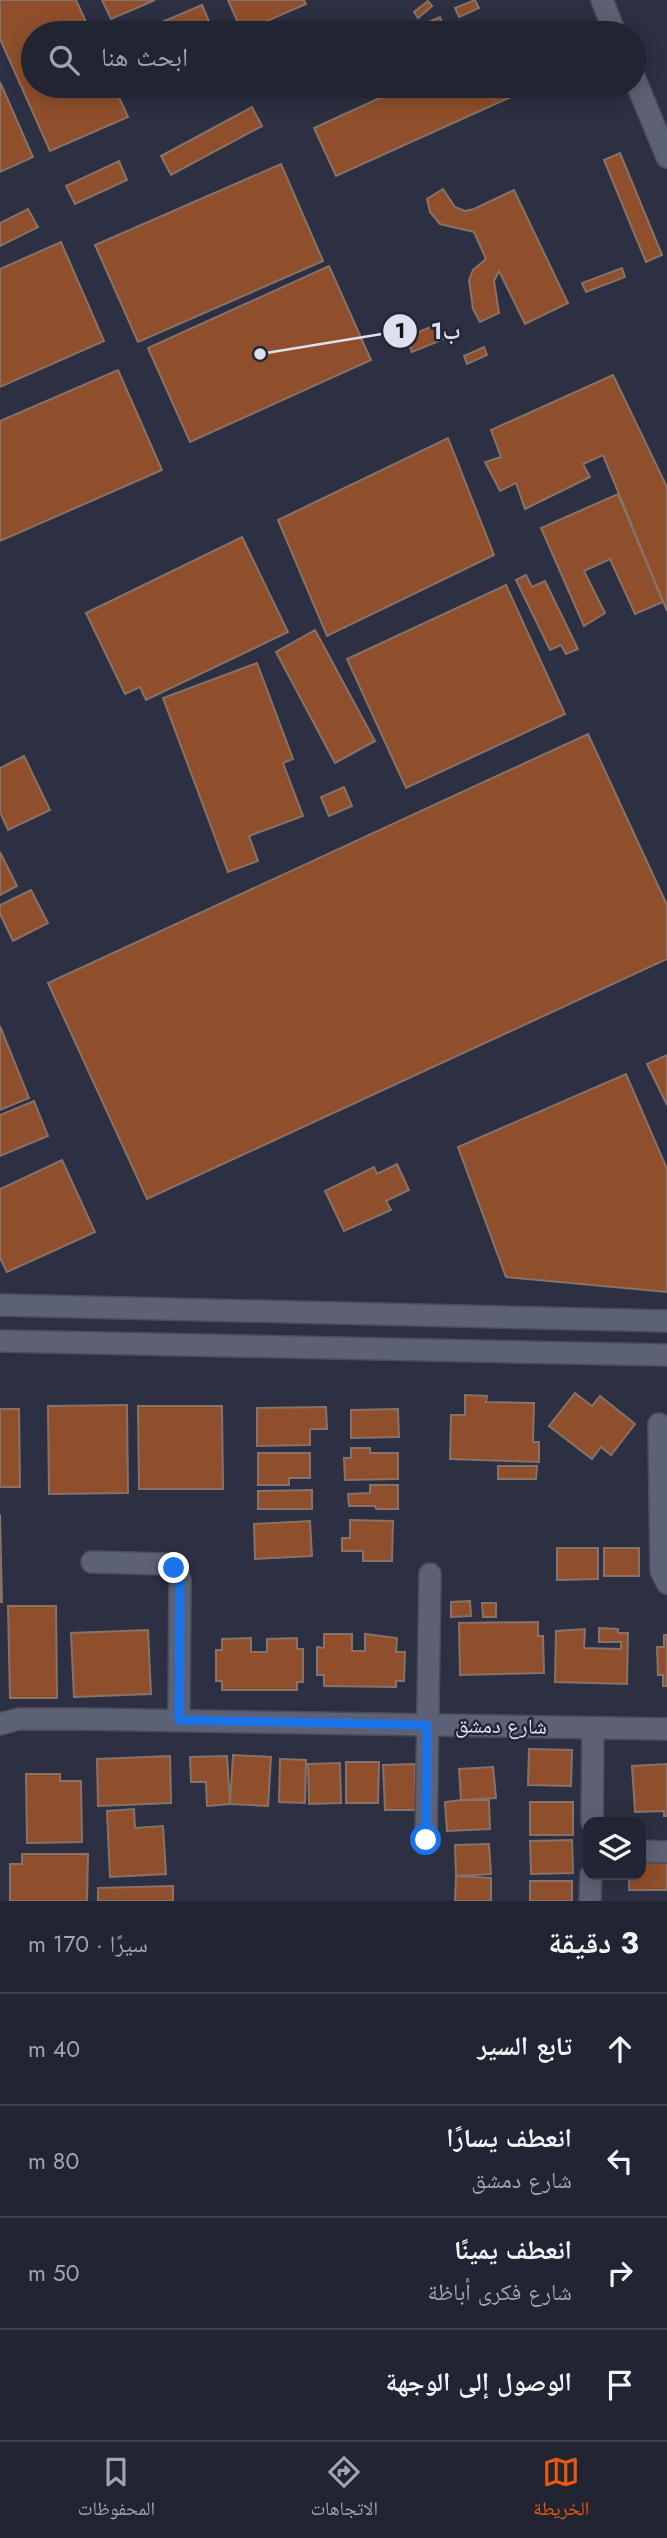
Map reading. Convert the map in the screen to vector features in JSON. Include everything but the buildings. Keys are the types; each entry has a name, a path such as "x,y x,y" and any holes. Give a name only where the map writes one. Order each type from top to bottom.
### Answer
{"street":[{"path":"601,0 610,21"},
{"path":"643,98 667,157"},
{"path":"0,1305 667,1321"},
{"path":"52,1342 54,1307"},
{"path":"0,1341 667,1355"},
{"path":"659,1424 661,1571 667,1583"},
{"path":"92,1562 164,1563 174,1568 178,1574 179,1720"},
{"path":"426,1840 430,1574"},
{"name":"شارع دمشق","path":"0,1724 27,1719 179,1720 667,1729"},
{"path":"592,1817 593,1728"},
{"path":"646,1851 667,1852"},
{"path":"590,1901 591,1880"}],"place":[{"name":"ب1","path":"260,354"}],"route":[{"path":"174,1568 180,1580 179,1720 427,1725 426,1840"}]}
